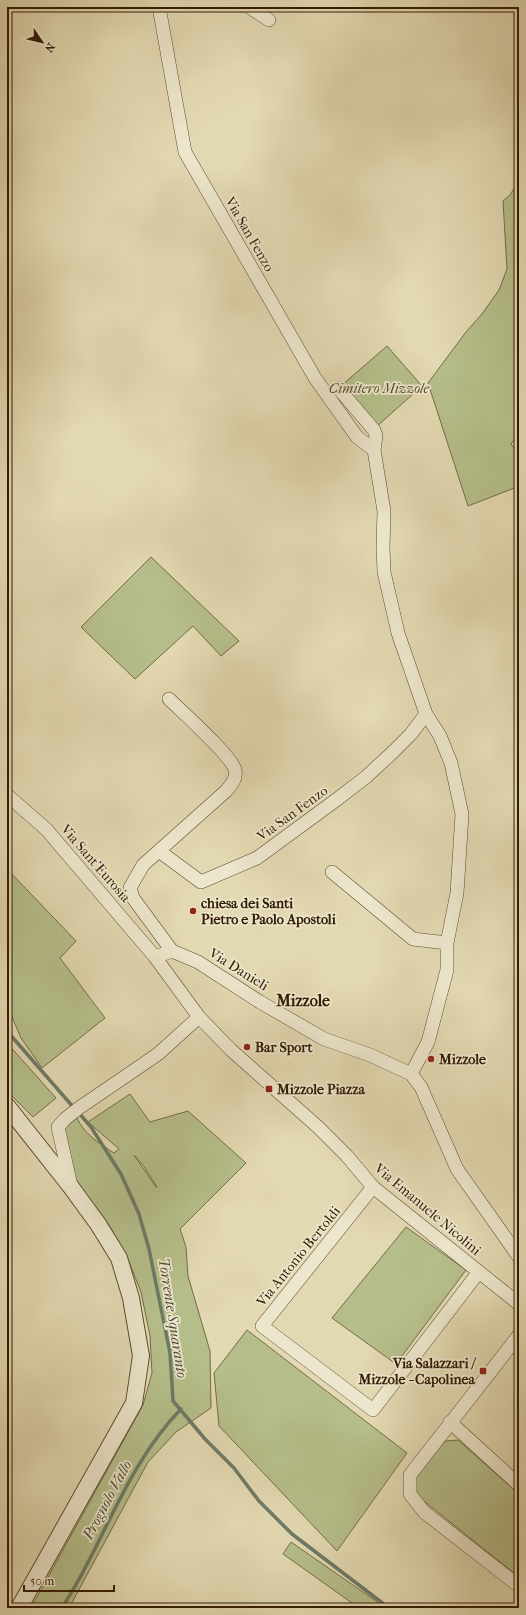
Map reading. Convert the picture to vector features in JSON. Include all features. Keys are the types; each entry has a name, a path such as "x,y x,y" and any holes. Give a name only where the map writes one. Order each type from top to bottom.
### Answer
{"street":[{"name":"Via San Fenzo","path":"159,7 185,152 315,378 357,437 374,450"},
{"path":"249,7 269,20"},
{"path":"338,388 374,430 376,436 374,450 384,511 384,572 398,633 426,714 440,736 451,763 462,814 457,893 447,943 447,970 428,1042 412,1074 420,1087 457,1169 519,1257"},
{"path":"155,957 172,951 133,898 130,888 143,864 226,792 234,781 235,769 222,751 169,699"},
{"name":"Via San Fenzo","path":"159,851 200,882 256,858 366,777 411,734 426,714"},
{"name":"Via Sant'Eurosia","path":"7,795 46,829 155,957"},
{"path":"332,872 413,939 447,943"},
{"name":"Via Danieli","path":"172,951 198,962 260,1002 324,1039 370,1055 412,1074"},
{"name":"Via Emanuele Nicolini","path":"155,957 199,1017 231,1050 318,1127 347,1156 373,1187 478,1273 519,1304"},
{"path":"71,1187 58,1127 65,1119 79,1108 158,1054 199,1017"},
{"path":"7,1106 71,1187 98,1224 119,1258 131,1298 141,1356 134,1403 19,1608"},
{"name":"Via Antonio Bertoldi","path":"373,1187 262,1326 373,1410 478,1273"},
{"path":"519,1335 410,1475 410,1494 424,1512 519,1586"},
{"path":"450,1422 519,1485"}],"green space":[{"path":"519,180 519,433 511,444 519,455 519,485 468,506 428,383 499,290 507,269 503,201 510,195"},
{"name":"Cimitero Mizzole","path":"387,346 422,386 376,427 342,385"},
{"path":"151,557 239,641 221,656 193,626 135,679 81,627"},
{"path":"7,869 76,941 60,958 105,1018 42,1068 21,1038 12,1017 7,1011"},
{"path":"7,1043 56,1098 33,1117 7,1091"},
{"path":"130,1094 150,1122 188,1111 246,1163 180,1229 186,1247 188,1276 210,1351 211,1408 176,1432 148,1462 69,1608 31,1608 143,1405 152,1373 150,1336 141,1292 127,1257 109,1225 74,1182 63,1128 77,1118 88,1134 98,1142 114,1153 119,1149 88,1122","holes":["134,1155 143,1165 157,1187"]},
{"path":"406,1227 466,1270 396,1364 332,1318"},
{"path":"247,1330 407,1453 337,1551 219,1426 214,1373"},
{"path":"458,1440 519,1494 519,1577 420,1498 414,1489 415,1478 440,1446 446,1441"},
{"path":"291,1542 386,1608 359,1608 283,1554"}],"waterway":[{"name":"Torrente Squaranto","path":"7,1031 74,1108"},
{"name":"Torrente Squaranto","path":"78,1112 91,1127 121,1174 139,1214 149,1249 170,1353 173,1401 205,1439 234,1468 259,1501 292,1534 389,1608"},
{"name":"Prognolo Vallo","path":"62,1608 82,1573 127,1485 165,1426 181,1409"}],"place":[{"name":"chiesa dei Santi Pietro e Paolo Apostoli","path":"193,911"},
{"name":"Bar Sport","path":"247,1047"},
{"name":"Mizzole","path":"431,1059"},
{"name":"Mizzole Piazza","path":"269,1089"},
{"name":"Via Salazzari / Mizzole - Capolinea","path":"483,1371"}],"district":[{"name":"Mizzole","path":"303,1000"}]}
